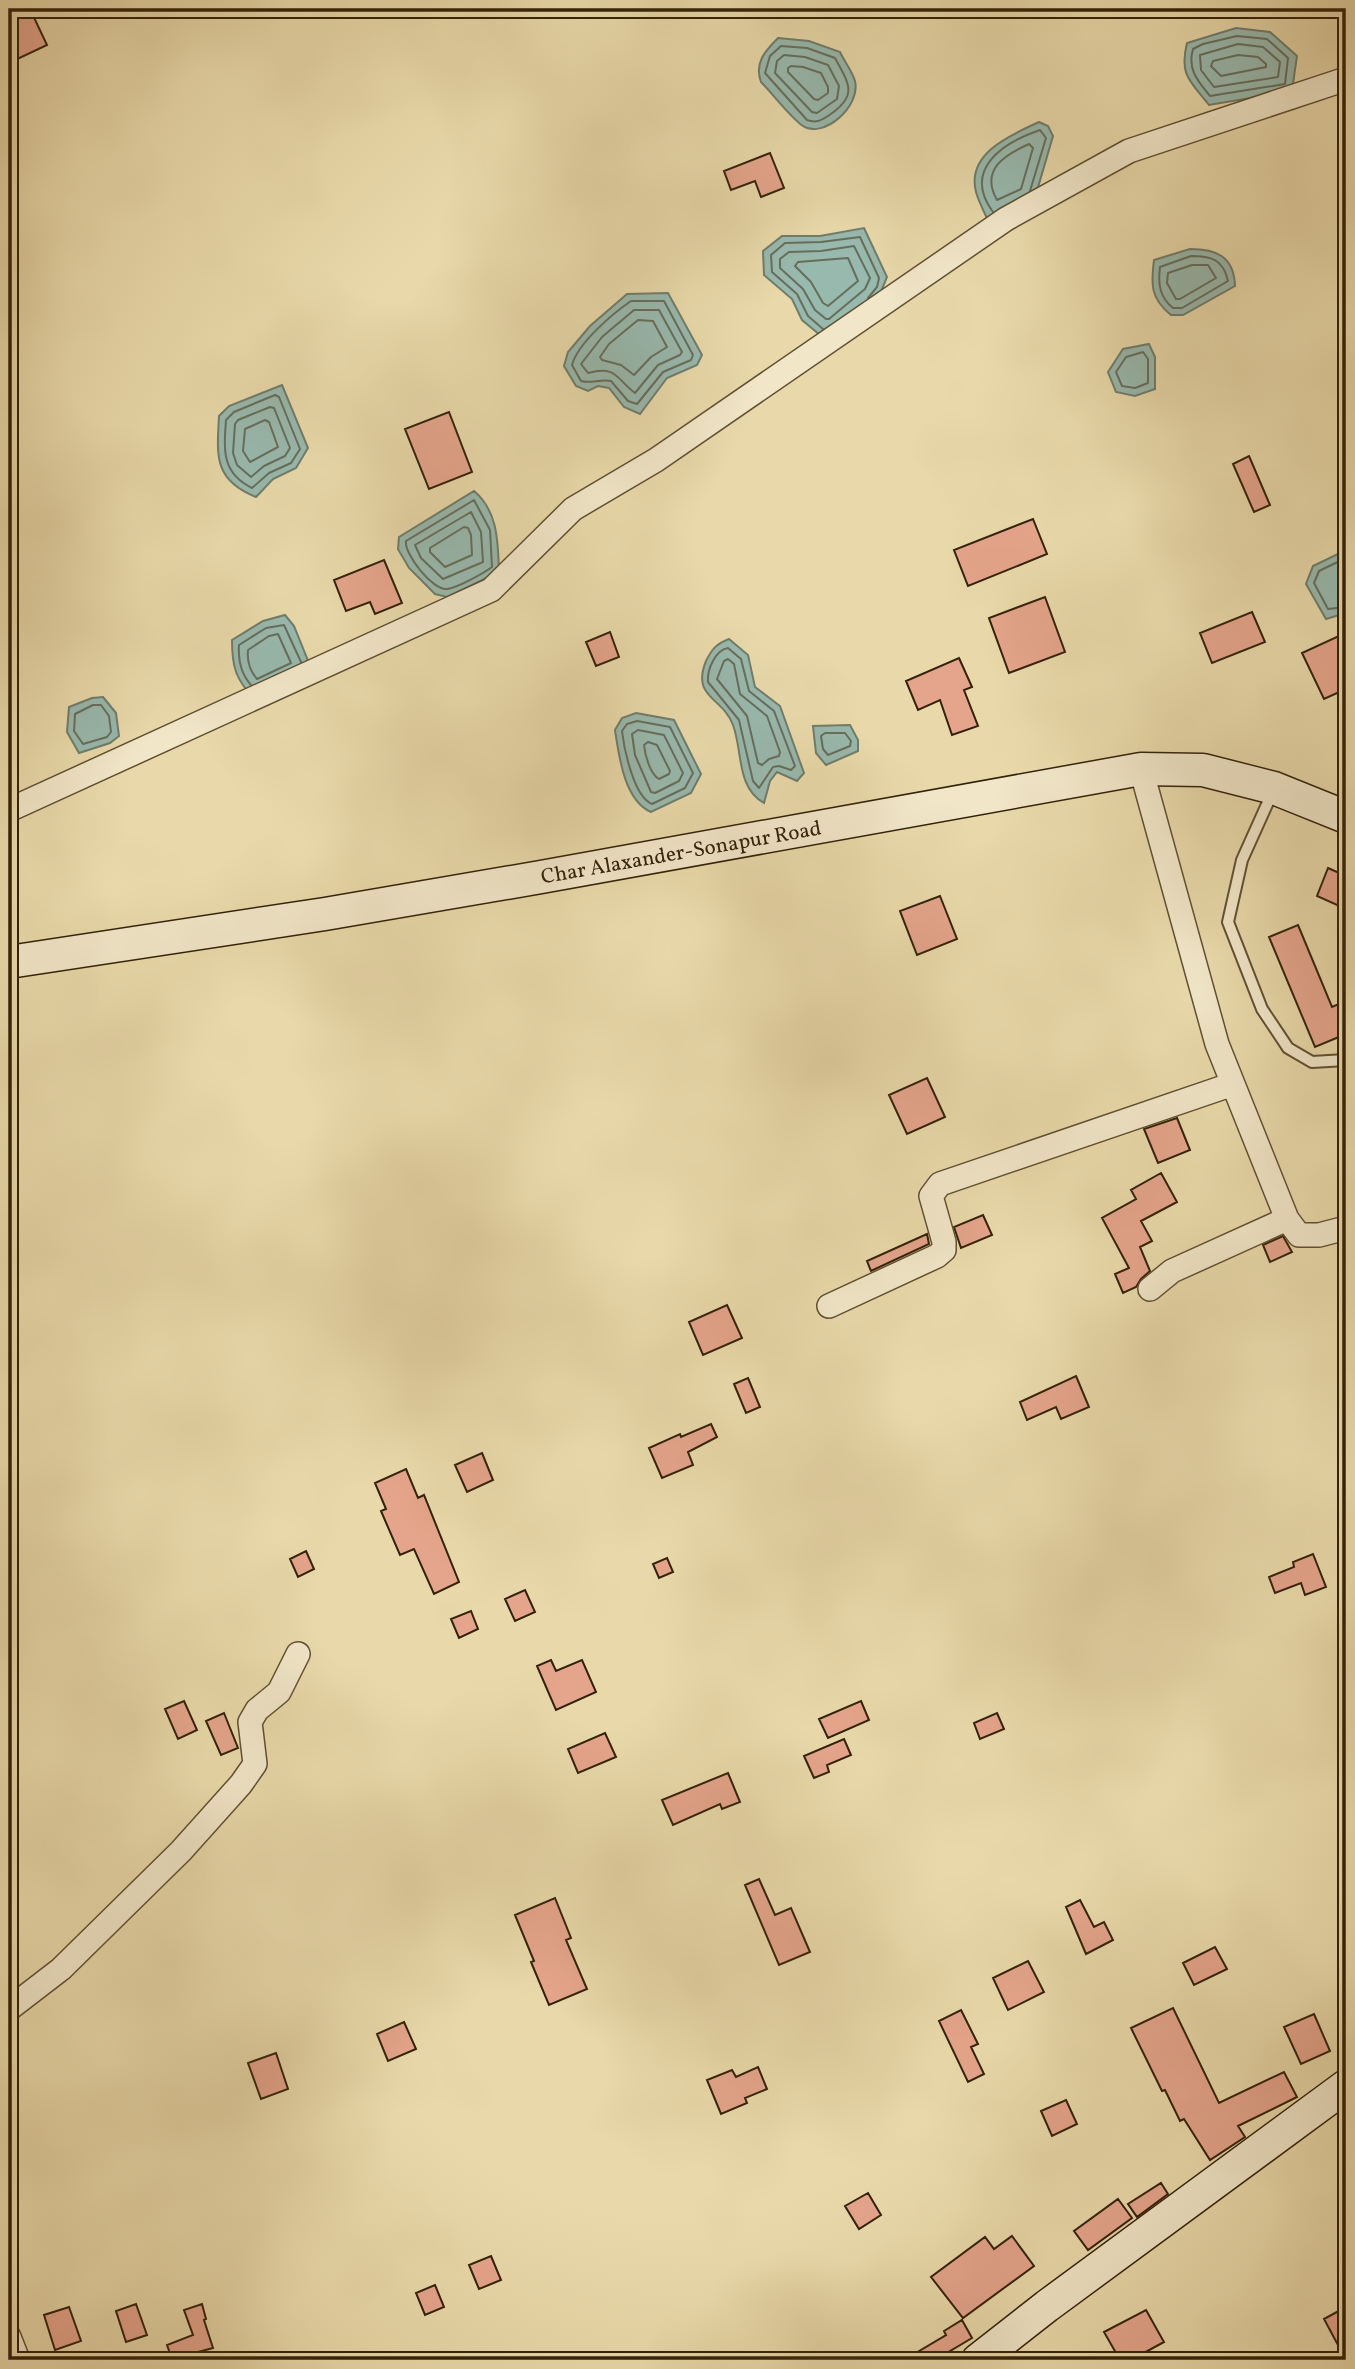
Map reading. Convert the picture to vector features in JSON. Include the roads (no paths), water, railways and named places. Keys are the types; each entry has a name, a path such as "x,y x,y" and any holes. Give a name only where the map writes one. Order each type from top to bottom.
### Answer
{"main road":[{"name":"Char Alaxander-Sonapur Road","path":"9,962 325,914 1141,769 1203,770 1274,788 1346,817"},
{"path":"978,2360 1047,2306 1346,2086"}],"street":[{"path":"9,810 491,590 573,509 656,460 1006,219 1129,151 1346,79"},
{"path":"1141,769 1217,1044 1287,1219 1299,1235 1344,1234"},
{"path":"829,1306 937,1256 944,1250 931,1196 940,1184 1233,1084"},
{"path":"1150,1289 1172,1271 1287,1219"},
{"path":"9,2009 61,1969 119,1913 181,1851 241,1784 255,1764 250,1722 257,1710 279,1692 298,1654"},
{"path":"9,2337 18,2360"}],"lane":[{"path":"1274,788 1241,860 1228,922 1262,1009 1288,1048 1312,1062 1346,1060"}],"water":[{"path":"1236,28 1270,32 1297,56 1292,91 1209,105 1185,70 1187,43"},
{"path":"778,38 809,41 840,52 854,77 855,91 852,101 839,118 820,128 803,126 761,82 760,63"},
{"path":"1039,122 1048,126 1053,136 1034,201 989,223 976,192 978,166 993,147"},
{"path":"864,228 887,277 878,299 820,335 802,320 792,299 764,275 763,251 782,236 820,236"},
{"path":"1190,249 1222,256 1231,268 1235,286 1183,315 1171,315 1159,303 1154,290 1154,260"},
{"path":"668,293 702,355 697,365 667,378 640,414 624,407 609,388 598,386 588,391 576,386 564,366 568,352 590,326 627,294"},
{"path":"1149,344 1155,357 1155,389 1135,396 1116,392 1108,372 1123,349"},
{"path":"282,385 308,448 296,468 273,479 256,497 232,483 225,474 218,454 219,416 229,406"},
{"path":"474,491 488,508 492,518 497,538 499,572 447,597 435,594 409,568 398,549 399,537"},
{"path":"1346,550 1346,613 1326,619 1306,584 1313,566"},
{"path":"285,615 294,626 309,663 254,699 236,672 232,640 263,621"},
{"path":"729,639 748,655 755,687 780,706 804,773 797,781 777,772 770,781 764,803 755,796 745,778 733,725 702,683 702,673 710,653"},
{"path":"103,697 116,713 119,736 110,743 79,753 67,732 69,707 92,698"},
{"path":"636,713 674,720 701,774 691,793 651,812 642,806 629,788 621,764 615,730 622,718"},
{"path":"850,725 858,740 858,751 826,765 816,753 813,726"}]}
